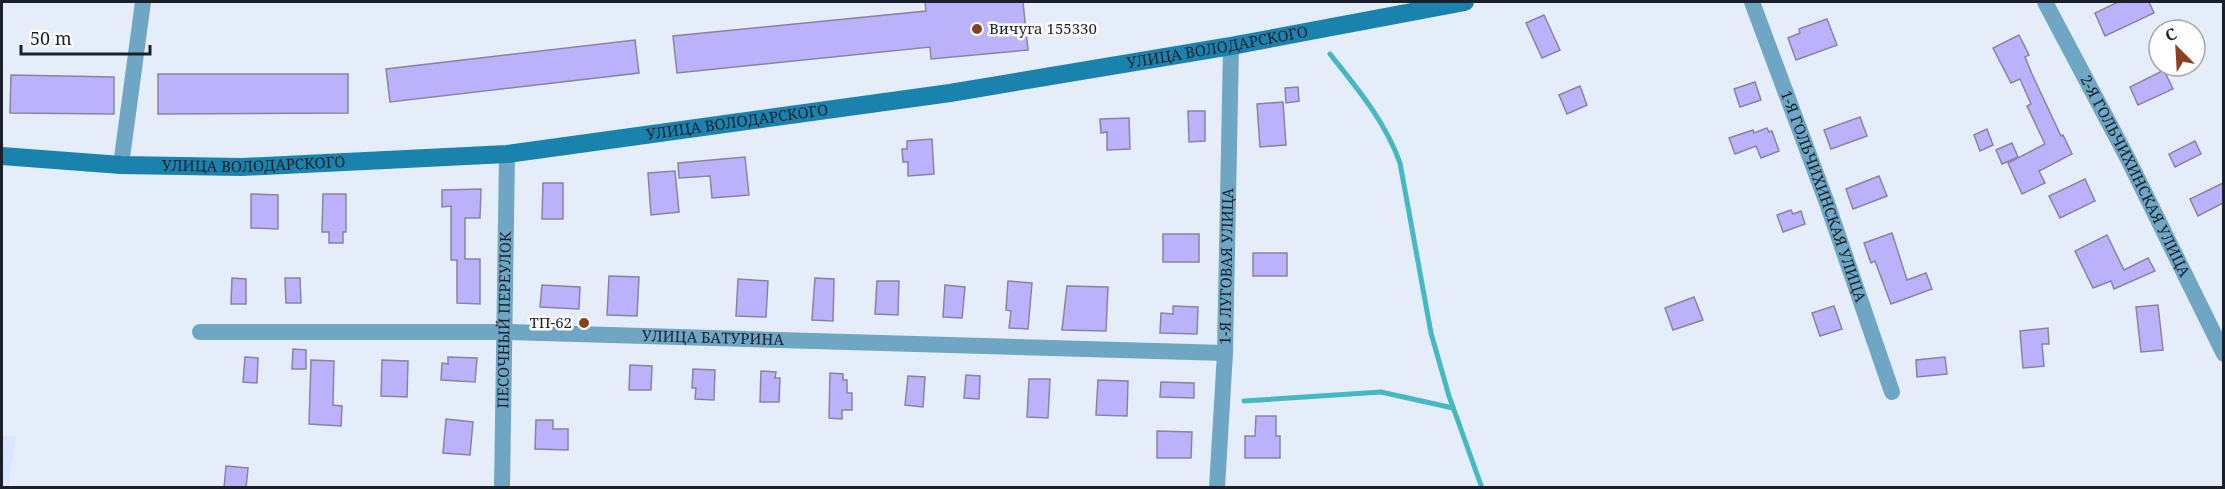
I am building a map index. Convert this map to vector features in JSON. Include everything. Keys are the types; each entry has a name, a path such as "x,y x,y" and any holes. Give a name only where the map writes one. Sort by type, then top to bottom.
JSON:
{"main road":[{"name":"УЛИЦА ВОЛОДАРСКОГО","path":"2,156 121,165 242,167 507,154 950,93 1231,46 1465,2"}],"street":[{"path":"121,165 143,2"},
{"name":"1-Я ГОЛЬЧИХИНСКАЯ УЛИЦА","path":"1752,2 1827,203 1892,392"},
{"name":"2-Я ГОЛЬЧИХИНСКАЯ УЛИЦА","path":"2045,2 2128,159 2223,354"},
{"name":"1-Я ЛУГОВАЯ УЛИЦА","path":"1217,488 1225,353 1231,46"},
{"name":"ПЕСОЧНЫЙ ПЕРЕУЛОК","path":"502,488 507,154"},
{"name":"УЛИЦА БАТУРИНА","path":"200,332 505,332 1225,353"}],"shaded area":[{"path":"2,435 16,437 8,487 2,487"}],"building":[{"path":"925,2 1023,2 1028,50 931,59 930,47 677,73 673,36 926,11"},
{"path":"2118,2 2149,2 2154,13 2105,36 2095,13"},
{"path":"1544,15 1560,50 1542,58 1526,23"},
{"path":"1827,19 1837,45 1796,60 1788,38 1800,33 1799,29"},
{"path":"2019,35 2029,55 2025,57 2032,74 2072,154 2039,171 2045,183 2022,194 2008,163 2045,144 2027,106 2031,104 2020,79 2011,83 1993,48"},
{"path":"635,40 639,73 390,102 386,69"},
{"path":"158,74 348,74 348,113 158,114"},
{"path":"11,75 114,77 114,114 10,113"},
{"path":"2148,78 2168,78 2173,89 2138,105 2130,87"},
{"path":"1755,82 1761,100 1740,107 1734,89"},
{"path":"1580,86 1587,105 1567,114 1559,95"},
{"path":"1298,87 1299,101 1286,103 1285,88"},
{"path":"1283,102 1286,145 1260,147 1257,104"},
{"path":"1188,111 1205,111 1205,141 1189,142"},
{"path":"1860,117 1867,136 1831,149 1824,130"},
{"path":"1129,118 1130,149 1107,150 1107,132 1101,133 1100,119"},
{"path":"1767,128 1769,132 1772,131 1779,151 1761,158 1756,146 1735,154 1729,138"},
{"path":"1987,129 1993,145 1980,151 1974,135"},
{"path":"932,139 934,174 908,176 908,162 903,162 902,149 907,149 907,141"},
{"path":"2195,141 2201,154 2175,167 2169,154"},
{"path":"2012,143 2018,157 2002,164 1996,150"},
{"path":"745,157 749,195 712,198 710,176 679,178 678,163"},
{"path":"675,171 679,212 651,215 648,173"},
{"path":"1879,176 1887,196 1853,209 1846,189"},
{"path":"2085,179 2095,201 2060,218 2049,196"},
{"path":"543,183 563,183 563,219 542,219"},
{"path":"2223,183 2223,203 2198,216 2190,199"},
{"path":"481,189 480,218 465,218 465,259 480,259 480,304 457,303 457,260 451,260 451,206 442,207 442,190"},
{"path":"251,194 278,195 278,229 251,228"},
{"path":"323,194 346,194 346,232 343,232 343,243 329,243 329,232 322,232"},
{"path":"1791,210 1793,214 1801,211 1805,224 1783,232 1777,215"},
{"path":"1892,233 1907,280 1926,273 1932,289 1891,304 1875,261 1871,263 1864,243"},
{"path":"1163,234 1199,234 1199,262 1163,262"},
{"path":"2107,235 2124,270 2148,258 2155,271 2114,289 2111,281 2093,288 2075,251"},
{"path":"1253,253 1287,253 1287,276 1253,276"},
{"path":"609,276 639,277 637,316 607,315"},
{"path":"232,278 246,279 246,304 231,304"},
{"path":"285,278 300,278 301,303 286,303"},
{"path":"815,278 834,279 833,321 812,320"},
{"path":"738,279 768,281 766,317 736,316"},
{"path":"877,281 899,281 898,315 875,314"},
{"path":"1008,281 1032,283 1028,329 1009,328 1011,311 1006,310"},
{"path":"542,285 580,287 579,309 540,307"},
{"path":"945,285 965,287 962,318 943,317"},
{"path":"1067,286 1108,287 1106,331 1062,330"},
{"path":"1694,297 1703,320 1673,330 1665,308"},
{"path":"2158,305 2163,350 2141,352 2136,307"},
{"path":"1173,306 1198,307 1197,334 1160,333 1161,313 1173,314"},
{"path":"1834,306 1842,329 1820,336 1812,313"},
{"path":"2048,328 2049,344 2042,344 2044,366 2023,368 2020,331"},
{"path":"293,349 306,350 306,369 292,369"},
{"path":"245,357 258,358 257,383 243,382"},
{"path":"448,357 477,358 475,382 441,380 442,363 448,364"},
{"path":"1945,357 1947,374 1917,377 1916,360"},
{"path":"311,360 334,361 333,405 342,406 341,426 309,424"},
{"path":"382,360 408,361 407,397 381,396"},
{"path":"630,365 652,366 651,390 629,390"},
{"path":"693,369 715,370 714,400 695,399 696,388 692,388"},
{"path":"761,371 776,372 775,378 780,378 779,402 760,402"},
{"path":"830,373 843,374 843,380 847,380 847,393 852,393 852,410 842,410 842,419 829,418"},
{"path":"966,375 980,376 979,399 964,398"},
{"path":"908,376 925,377 923,407 905,405"},
{"path":"1029,379 1050,379 1048,418 1027,417"},
{"path":"1098,380 1128,381 1127,416 1096,415"},
{"path":"1161,382 1194,383 1194,398 1160,397"},
{"path":"1256,416 1276,416 1276,436 1280,436 1280,458 1245,458 1245,436 1255,436"},
{"path":"446,419 473,422 470,455 443,453"},
{"path":"536,420 553,420 553,429 568,429 568,450 535,449"},
{"path":"1157,431 1192,432 1191,458 1157,458"},
{"path":"226,466 248,468 246,488 224,488"}],"waterway":[{"path":"1330,54 1360,92 1387,133 1400,163 1431,333 1449,396 1482,488"},
{"path":"1244,401 1381,392 1453,408"}],"place":[{"name":"Вичуга 155330","path":"977,29"},
{"name":"ТП-62","path":"584,323"}]}
